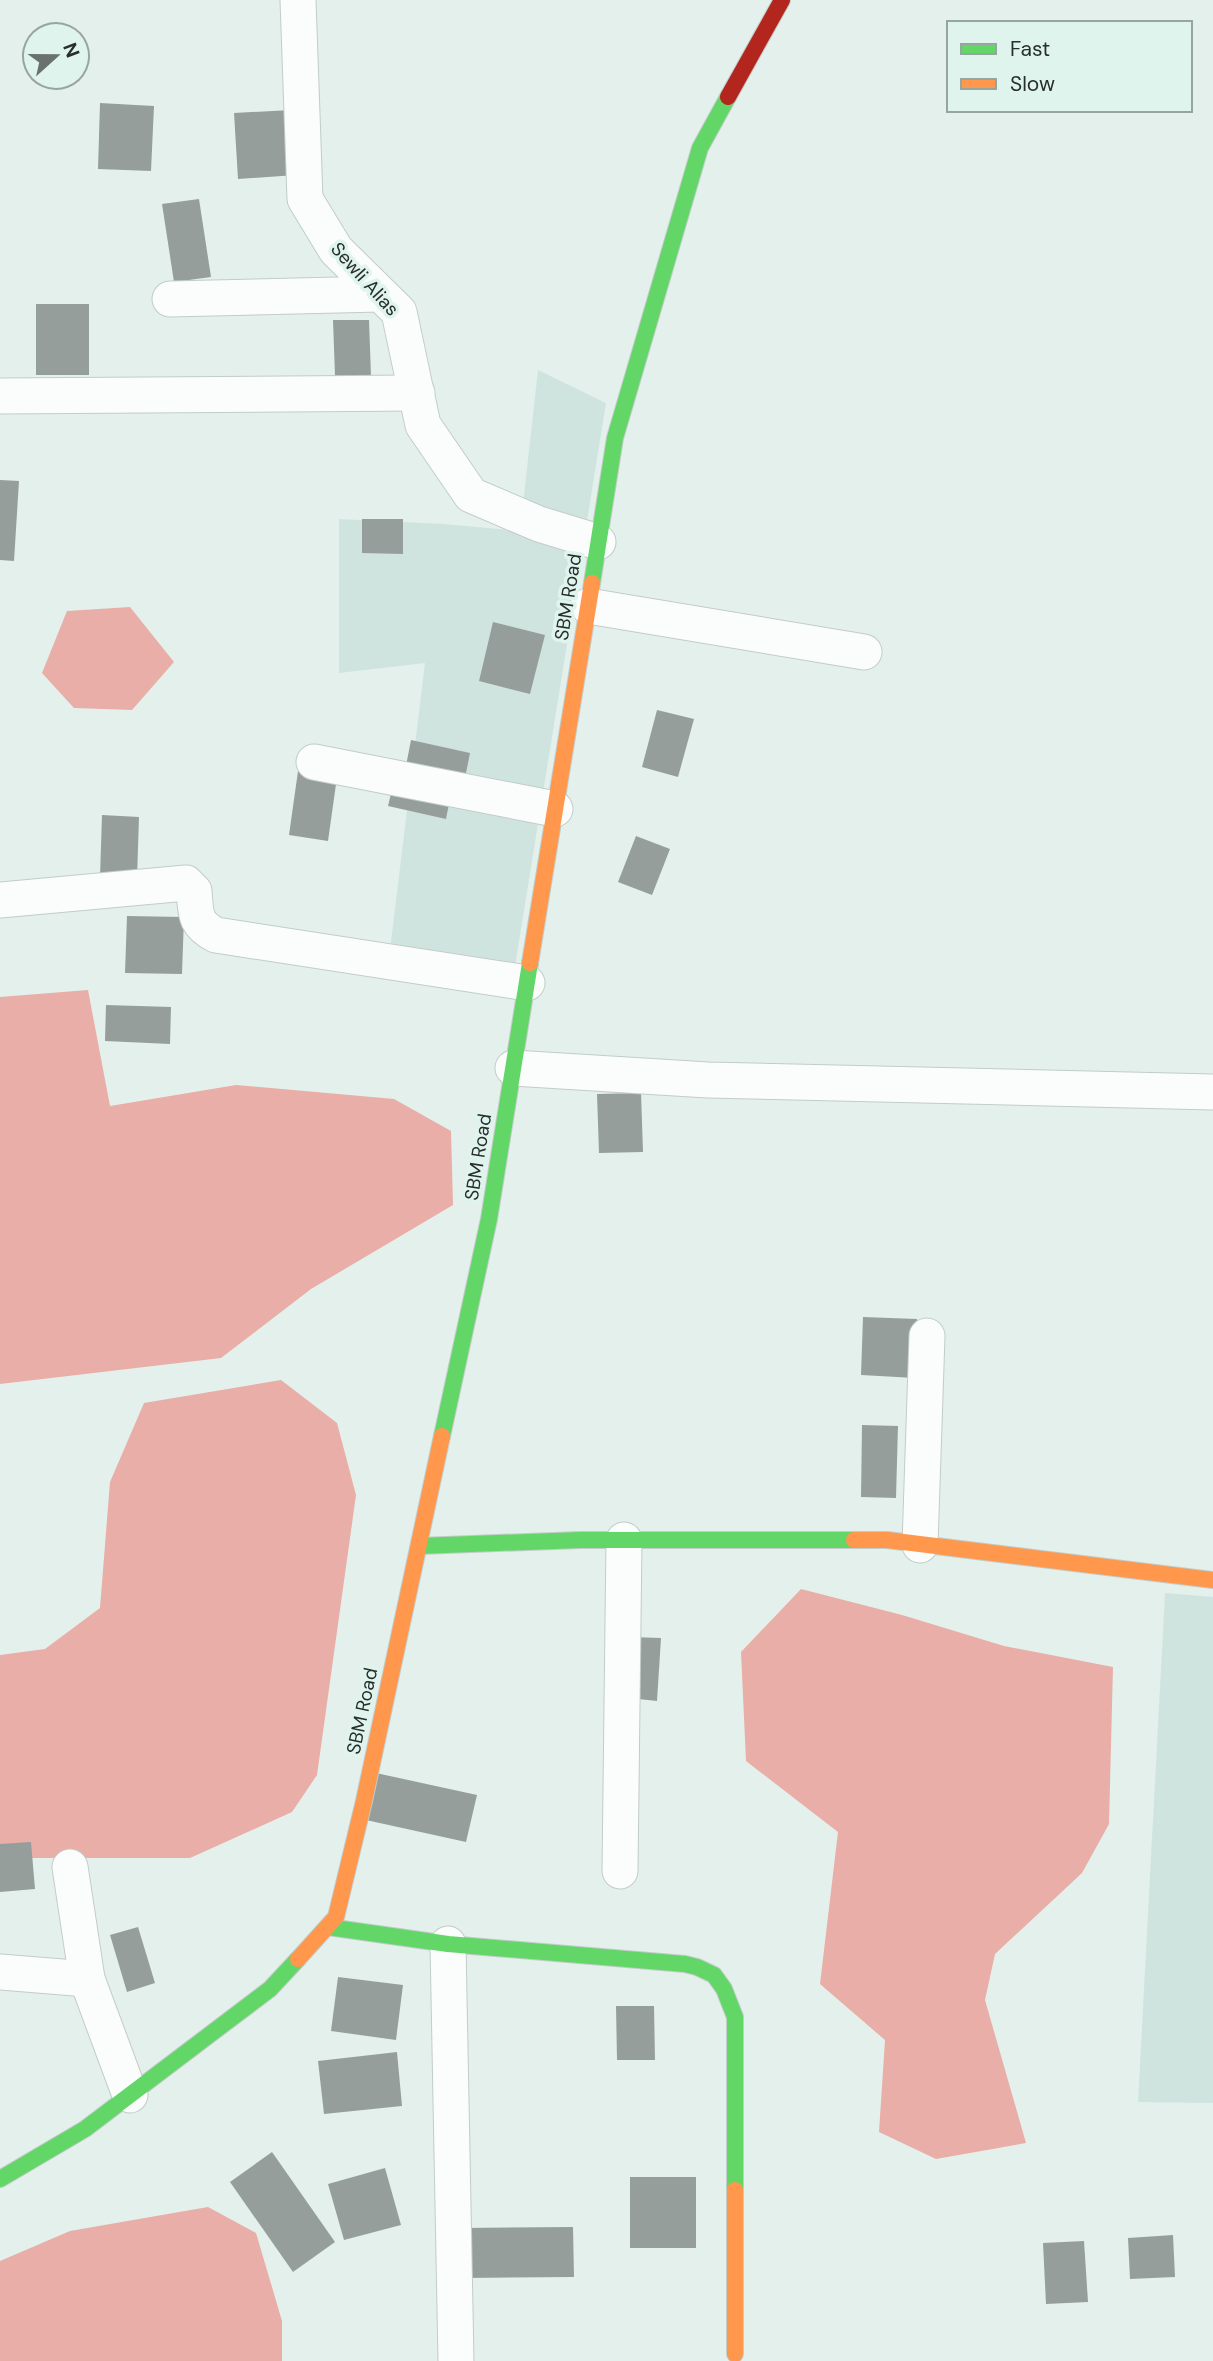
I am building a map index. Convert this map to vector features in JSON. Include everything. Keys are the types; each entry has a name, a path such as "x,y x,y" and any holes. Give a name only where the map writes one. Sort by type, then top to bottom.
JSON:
{"street":[{"name":"Sewli Alias","path":"299,0 305,199 336,250 399,312 424,425 471,495 539,524 598,542"},
{"name":"SBM Road","path":"0,2179 85,2129 270,1989 336,1917 365,1801 489,1219 615,438 700,148 782,0"},
{"path":"170,299 380,294"},
{"path":"0,396 417,393"},
{"path":"588,606 864,652"},
{"path":"314,762 555,809"},
{"path":"0,900 186,883 194,891 200,925 216,935 527,983"},
{"path":"513,1068 708,1080 1213,1092"},
{"path":"920,1545 928,1336"},
{"path":"620,1871 624,1540"},
{"path":"419,1545 624,1540 887,1540 1213,1580"},
{"path":"70,1867 87,1979 130,2095"},
{"path":"328,1927 448,1944 685,1964 703,1967 722,1983 735,2017 736,2354"},
{"path":"448,1944 456,2361"},
{"path":"0,1972 87,1979"}],"shaded area":[{"path":"538,370 606,403 511,991 388,966 425,663 339,673 339,519 520,531"},
{"path":"130,607 174,662 132,710 74,708 42,673 67,611"},
{"path":"88,990 110,1106 236,1085 394,1099 451,1131 453,1205 311,1289 221,1358 0,1384 0,997"},
{"path":"281,1380 337,1423 356,1495 317,1775 292,1812 190,1858 0,1858 0,1655 45,1649 100,1608 110,1482 144,1403"},
{"path":"801,1589 902,1615 1004,1646 1113,1667 1109,1824 1082,1873 995,1954 985,2000 1026,2143 936,2159 879,2132 885,2040 820,1984 838,1832 746,1761 741,1652"},
{"path":"1165,1593 1213,1597 1213,2103 1138,2102"},
{"path":"208,2207 256,2233 282,2321 282,2361 0,2361 0,2261 70,2231"}],"building":[{"path":"100,103 154,106 151,171 98,169"},
{"path":"292,110 296,175 238,179 234,113"},
{"path":"199,199 211,277 174,282 162,204"},
{"path":"36,304 89,304 89,375 36,375"},
{"path":"333,320 369,320 371,376 335,376"},
{"path":"0,480 19,481 14,561 0,560"},
{"path":"362,519 403,519 403,554 362,553"},
{"path":"493,622 545,635 530,694 479,681"},
{"path":"657,710 694,719 678,777 642,767"},
{"path":"411,740 470,753 464,783 405,771"},
{"path":"299,764 338,770 328,841 289,835"},
{"path":"394,781 451,793 446,819 388,806"},
{"path":"102,815 139,817 137,879 100,877"},
{"path":"636,836 670,849 652,895 618,882"},
{"path":"127,916 184,917 182,974 125,973"},
{"path":"106,1005 171,1007 170,1044 105,1041"},
{"path":"641,1093 643,1152 599,1153 597,1094"},
{"path":"863,1317 917,1319 915,1378 861,1375"},
{"path":"862,1425 898,1426 896,1498 861,1497"},
{"path":"632,1637 661,1638 657,1701 629,1698"},
{"path":"376,1773 477,1795 466,1842 366,1820"},
{"path":"31,1842 35,1889 0,1892 0,1844"},
{"path":"138,1927 155,1983 127,1992 110,1935"},
{"path":"338,1977 403,1985 396,2040 331,2031"},
{"path":"616,2006 654,2006 655,2060 617,2060"},
{"path":"397,2052 402,2106 324,2114 318,2061"},
{"path":"272,2152 335,2242 293,2272 230,2182"},
{"path":"385,2168 401,2225 344,2240 328,2184"},
{"path":"630,2177 696,2177 696,2248 630,2248"},
{"path":"573,2227 574,2277 465,2278 465,2228"},
{"path":"1173,2235 1175,2277 1130,2279 1128,2238"},
{"path":"1084,2241 1088,2302 1046,2304 1043,2243"}],"traffic: fast":[{"path":"592,583 615,438 700,148 728,97"},
{"path":"442,1436 489,1219 530,963"},
{"path":"419,1546 580,1540 854,1540"},
{"path":"328,1927 448,1944 685,1964 714,1975 724,1989 735,2017 735,2190"},
{"path":"0,2179 85,2129 270,1989 298,1959"}],"traffic: slow":[{"path":"530,963 592,583"},
{"path":"298,1959 336,1917 364,1801 442,1436"},
{"path":"854,1540 887,1540 1213,1580"},
{"path":"735,2190 735,2354"}],"traffic: jam":[{"path":"728,97 782,0"}]}
